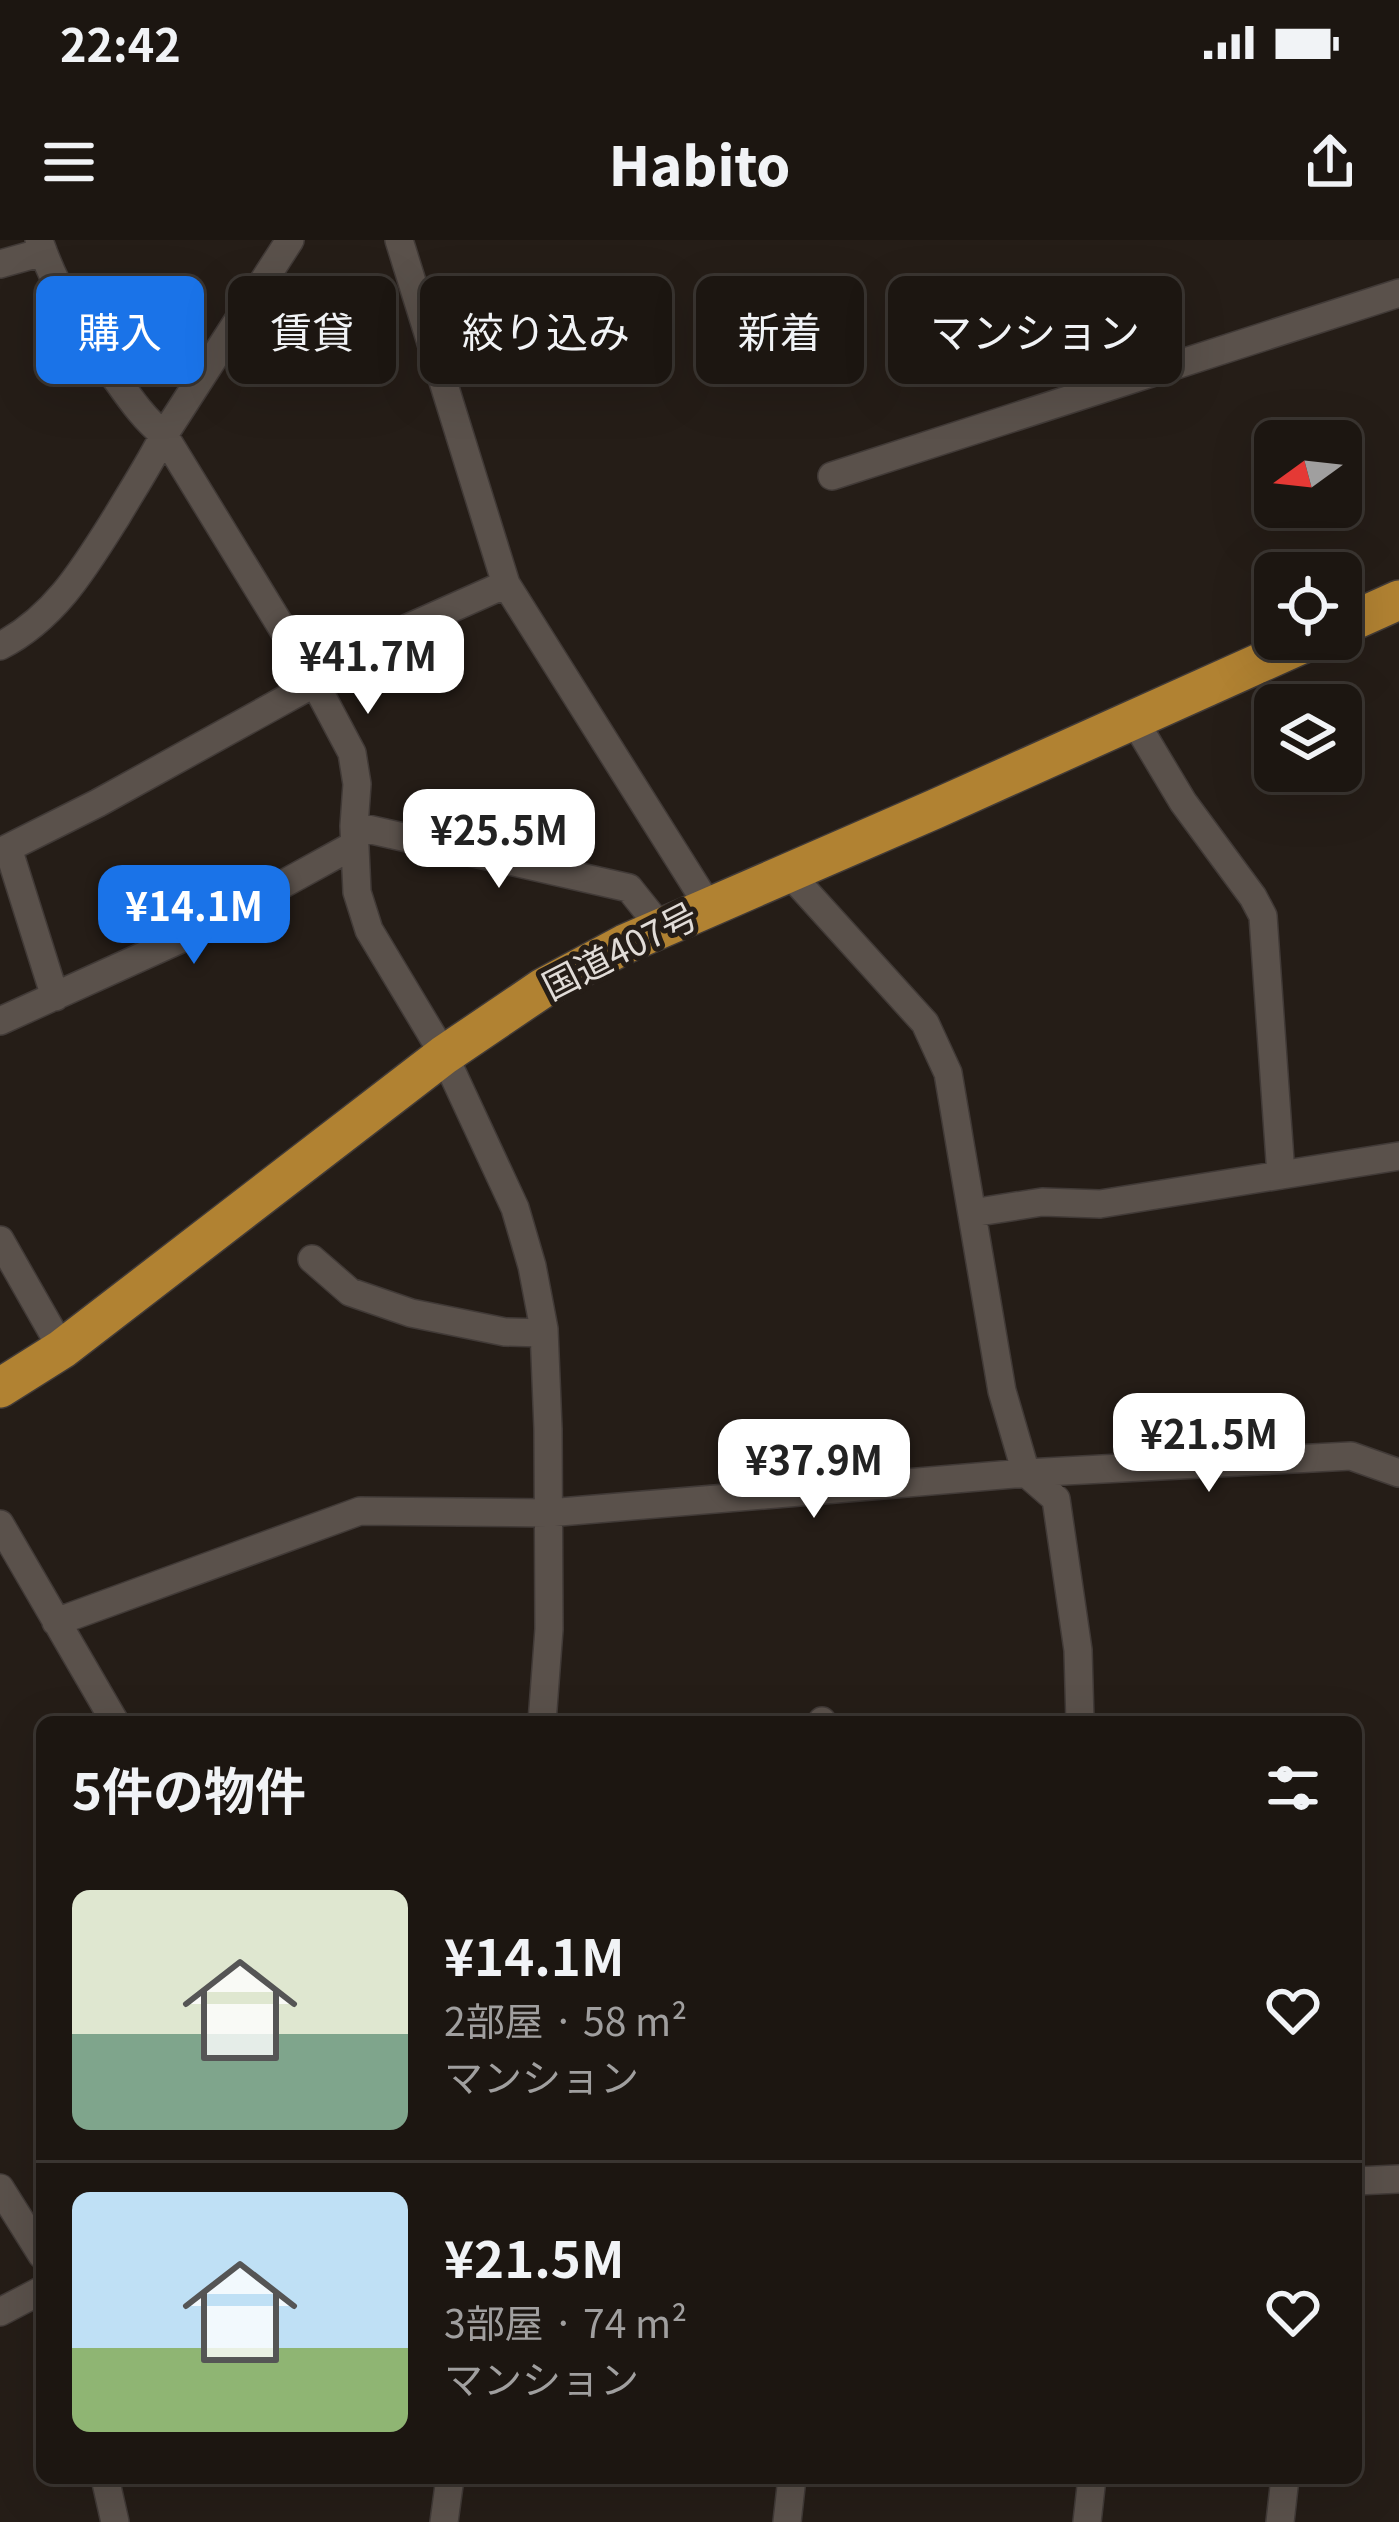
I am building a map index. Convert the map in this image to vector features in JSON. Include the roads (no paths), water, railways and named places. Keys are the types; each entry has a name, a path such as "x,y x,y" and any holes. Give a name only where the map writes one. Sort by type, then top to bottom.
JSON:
{"highway":[{"path":"1362,617 1399,600"},
{"name":"国道407号","path":"0,1388 62,1348 444,1054 543,988 626,944 1267,660"}],"street":[{"path":"0,646 46,614 81,573 290,240"},
{"path":"398,240 506,584 709,907"},
{"path":"0,264 41,246 79,327 146,420 164,435 312,678 352,753 357,784 358,892 369,930 444,1054 515,1208 532,1266 544,1334 549,1629 542,1716"},
{"path":"832,476 1399,292"},
{"path":"55,997 4,850 98,803 312,678 506,584"},
{"path":"1134,720 1183,802 1263,916 1281,1175"},
{"path":"0,1021 194,933 354,836 629,888 662,928"},
{"path":"788,872 925,1023 948,1073 1002,1391 1026,1473 1056,1499 1078,1650 1080,1716"},
{"path":"972,1214 1042,1202 1100,1204 1399,1156"},
{"path":"0,1240 62,1348"},
{"path":"313,1259 350,1292 411,1313 544,1334"},
{"path":"56,1622 360,1511 548,1514 1026,1473 1351,1456 1399,1473"},
{"path":"0,1524 111,1716"},
{"path":"1362,2181 1399,2179"},
{"path":"0,2188 36,2245"},
{"path":"0,2312 36,2293"},
{"path":"106,2484 115,2522"},
{"path":"444,2522 448,2484"},
{"path":"787,2522 791,2484"},
{"path":"1088,2522 1091,2484"},
{"path":"1280,2522 1284,2484"}]}
